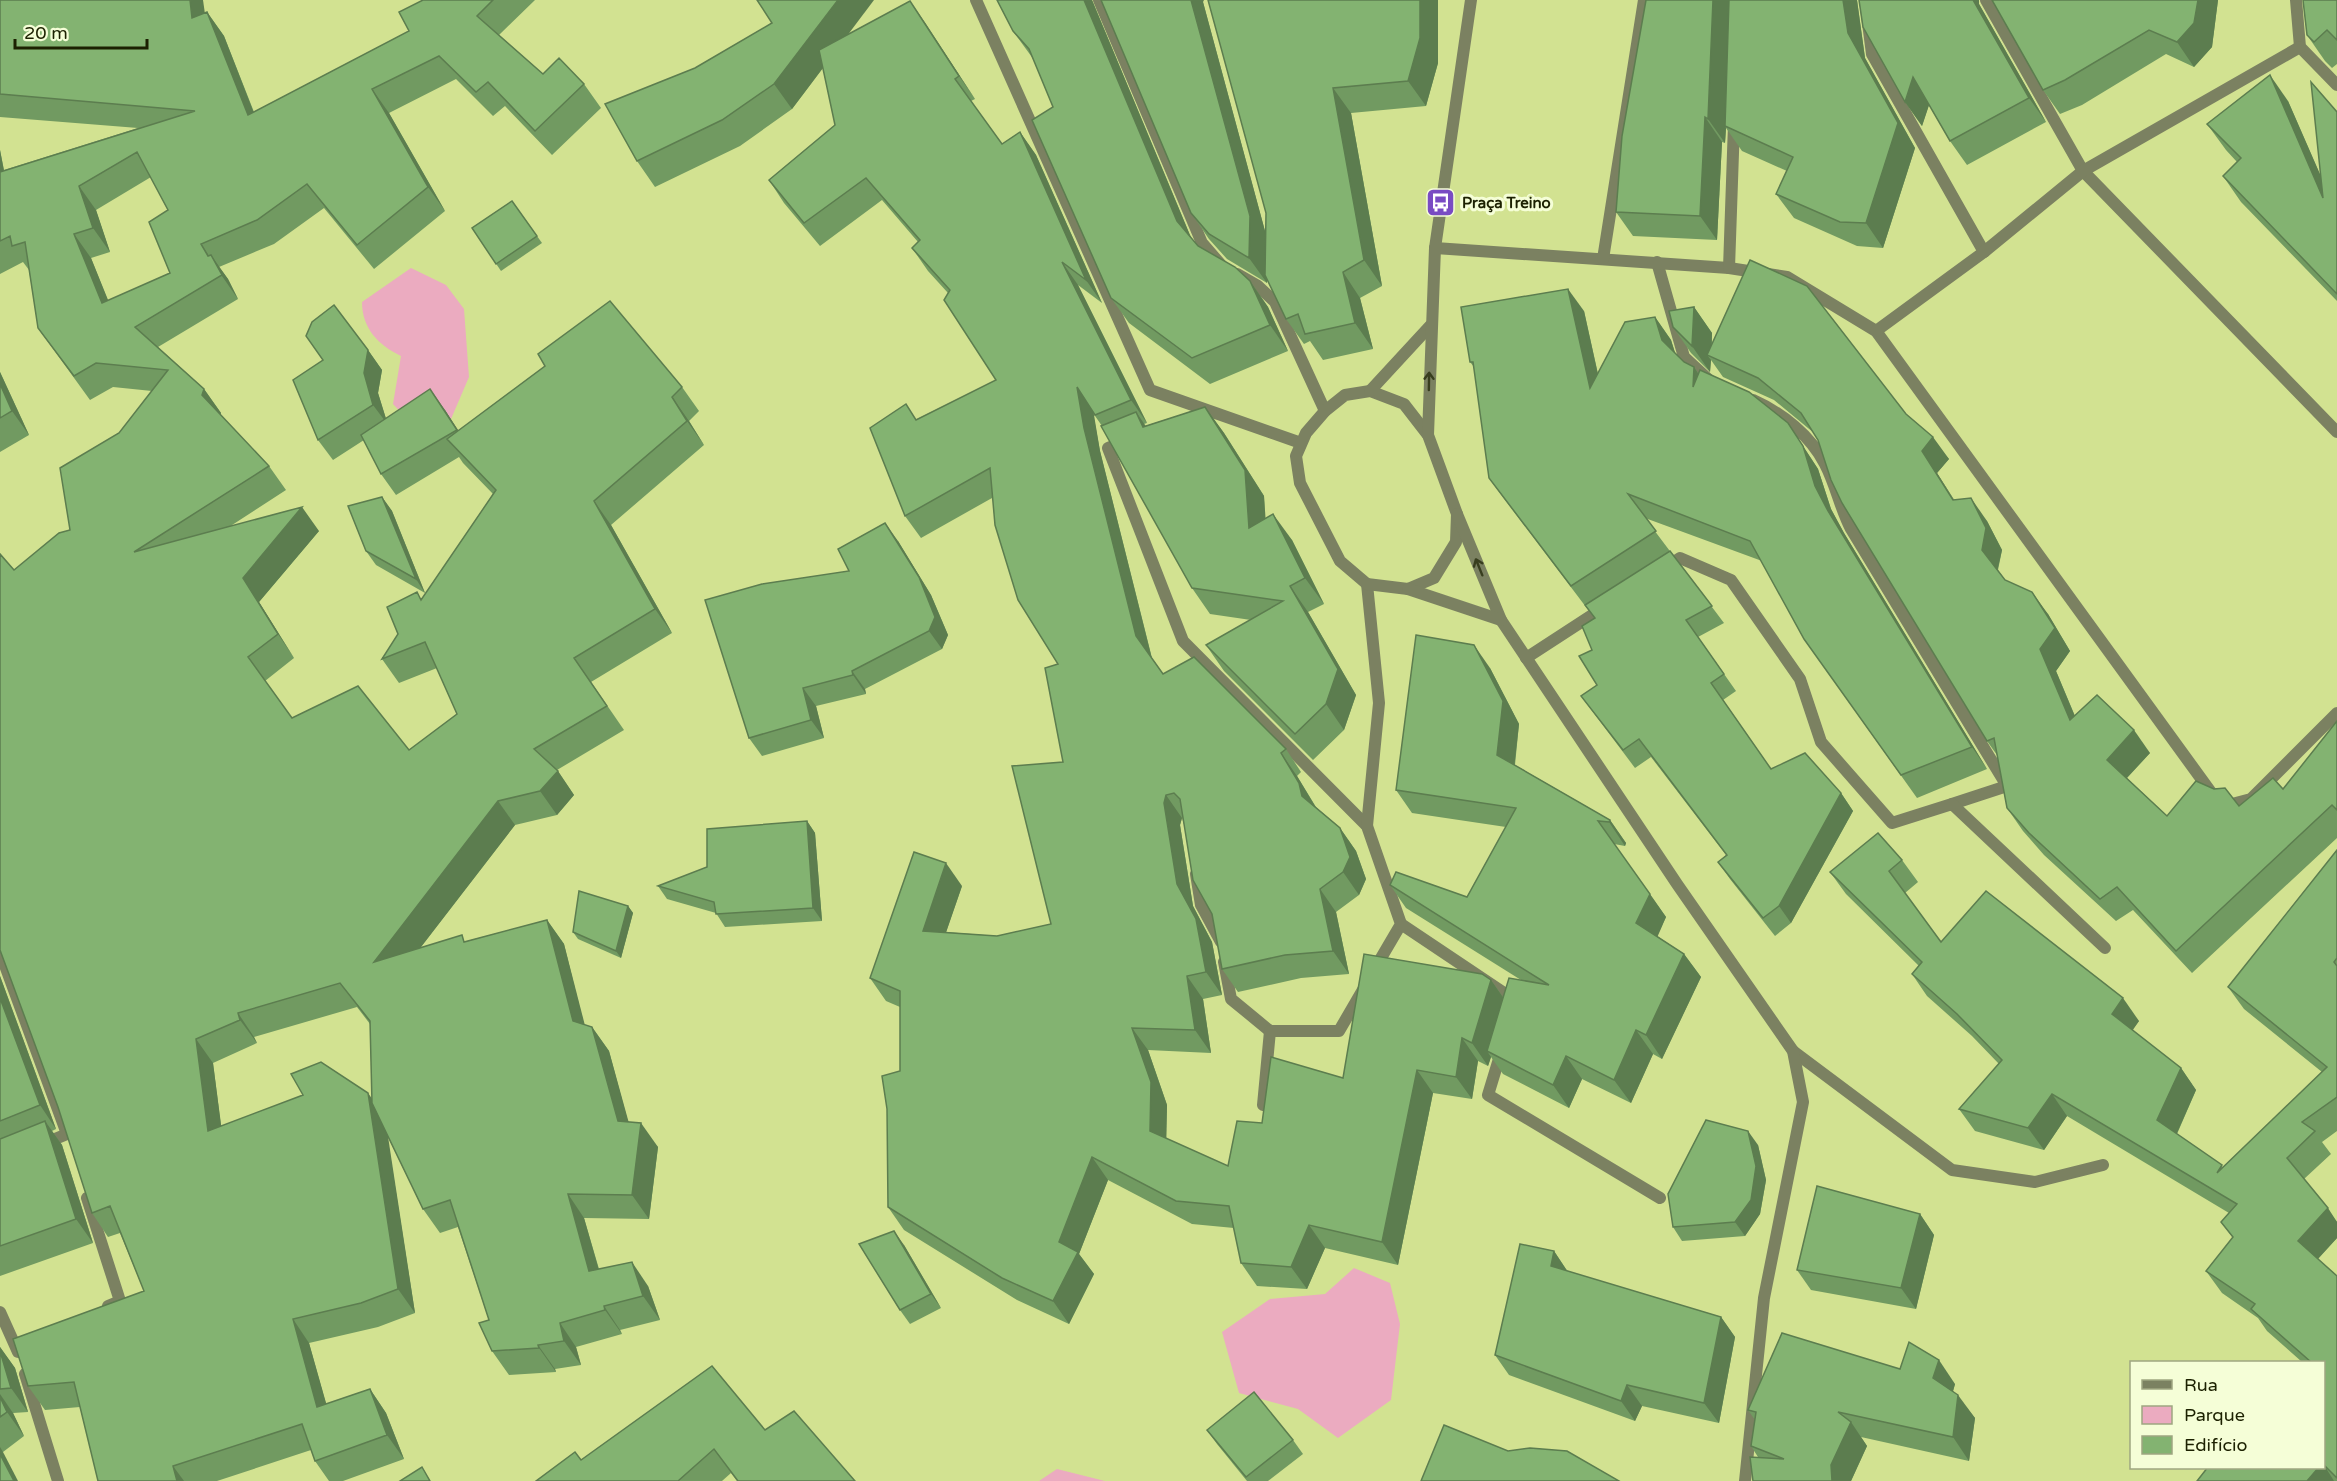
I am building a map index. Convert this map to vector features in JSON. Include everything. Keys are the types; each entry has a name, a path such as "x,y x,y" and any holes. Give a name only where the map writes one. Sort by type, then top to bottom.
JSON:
{"street":[{"path":"975,0 1150,390 1301,443"},
{"path":"1099,0 1202,243 1222,266 1258,286 1275,302 1325,411"},
{"path":"1428,435 1430,326 1435,248 1471,0"},
{"path":"1603,259 1644,0"},
{"path":"1865,0 1872,54 1984,252"},
{"path":"1986,0 2083,171 2337,432"},
{"path":"2296,0 2300,47 2337,85"},
{"path":"1876,331 1984,252 2083,171 2300,47"},
{"path":"1729,268 1734,116"},
{"path":"1435,248 1658,262 1729,268 1787,277 1876,331 2213,795 2232,804 2251,799 2337,713"},
{"path":"1651,576 1680,558 1731,580 1800,679 1821,742 1892,823 2007,786 1851,529 1839,506 1826,465 1810,440 1769,407 1706,379 1684,357 1658,262"},
{"path":"1275,282 1275,302"},
{"path":"1370,391 1430,326"},
{"path":"1501,620 1408,589 1367,584 1340,561 1300,483 1296,456 1306,433 1325,411 1345,395 1370,391 1404,404 1428,435 1457,514 1501,620 1677,884 1793,1051 1952,1170 2035,1182 2103,1165"},
{"path":"1182,418 1203,409"},
{"path":"1140,435 1108,448 1183,641 1367,826"},
{"path":"1408,589 1434,578 1455,542 1457,514"},
{"path":"1367,584 1379,703 1367,826 1401,924 1516,999 1513,1010"},
{"path":"1526,658 1613,602"},
{"path":"1952,804 2105,948"},
{"path":"1194,859 1202,905 1220,939 1231,999 1270,1031 1340,1031 1401,924"},
{"path":"0,952 69,1140 29,1150"},
{"path":"1263,1105 1270,1031"},
{"path":"1507,1031 1488,1095 1660,1198"},
{"path":"1745,1481 1764,1298 1803,1102 1793,1051"},
{"path":"84,1190 120,1301 99,1309"},
{"path":"0,1312 20,1339 58,1481"}],"green space":[{"path":"411,268 446,285 464,309 469,377 451,419 408,420 393,404 401,356 385,347 373,335 365,320 362,302"},
{"path":"1354,1268 1390,1283 1400,1324 1391,1400 1338,1438 1298,1409 1239,1393 1222,1332 1270,1299 1325,1294"},
{"path":"1057,1469 1105,1481 1039,1481"}],"building":[{"path":"0,0 190,0 192,18 207,12 248,115 409,31 399,12 423,0 493,0 477,16 543,74 559,58 584,84 535,131 488,82 476,92 439,56 372,89 428,187 357,245 307,184 257,220 201,244 208,256 211,255 222,275 135,327 204,389 202,395 269,466 134,552 302,507 243,578 278,634 248,657 292,718 358,686 409,750 457,714 425,642 382,659 398,634 387,607 417,592 421,600 496,490 447,439 545,366 538,354 610,301 682,387 672,397 687,421 594,501 655,609 574,658 607,706 534,749 558,771 540,791 498,801 374,962 462,935 464,942 547,920 573,1021 592,1027 618,1121 641,1123 632,1195 568,1194 589,1271 632,1262 643,1296 604,1306 605,1310 560,1323 564,1341 538,1345 539,1348 492,1351 479,1323 489,1320 450,1200 423,1209 372,1103 370,1021 340,983 238,1013 240,1020 196,1039 208,1131 303,1095 291,1074 321,1062 368,1093 398,1289 361,1303 293,1319 317,1407 370,1389 387,1435 315,1461 302,1424 173,1466 177,1481 98,1481 74,1382 28,1386 13,1339 144,1291 110,1206 92,1213 58,1107 0,950 0,554 14,570 59,533 70,530 60,468 119,433 168,370 96,363 74,376 38,328 25,242 12,246 10,236 0,241 0,172 195,111 0,94","holes":["137,152 168,210 149,222 170,273 102,303 74,234 93,228 79,186"]},
{"path":"757,0 838,0 774,84 722,120 637,161 605,104 695,68 772,23"},
{"path":"997,0 1084,0 1177,221 1198,246 1235,267 1250,281 1270,325 1192,358 1111,298 1032,120 1053,107 1029,49 1013,31"},
{"path":"1101,0 1191,0 1250,216 1249,258 1209,234 1191,213"},
{"path":"1208,0 1420,0 1420,38 1408,81 1333,88 1364,260 1343,272 1355,323 1305,334 1298,314 1286,319 1265,275 1266,213"},
{"path":"1646,0 1713,0 1708,119 1705,117 1700,216 1616,212 1622,136"},
{"path":"1729,0 1843,0 1848,33 1898,123 1866,223 1840,222 1776,194 1793,157 1725,126"},
{"path":"1859,0 1973,0 2029,98 1950,141 1913,77 1905,102 1863,27"},
{"path":"1992,0 2198,0 2194,23 2177,42 2149,30 2065,80 2043,90"},
{"path":"2303,0 2337,0 2337,40 2327,30 2314,42 2307,35"},
{"path":"910,1 959,76 955,79 1002,144 1020,132 1086,280 1062,262 1131,400 1095,415 1077,387 1084,428 1136,636 1163,674 1194,657 1286,749 1281,753 1299,783 1302,796 1340,828 1350,857 1343,872 1320,889 1333,951 1285,955 1222,969 1212,914 1193,880 1180,799 1174,793 1166,795 1164,803 1177,884 1196,919 1206,972 1187,976 1195,1030 1132,1028 1151,1082 1150,1131 1228,1166 1237,1121 1262,1123 1271,1057 1343,1078 1364,954 1482,974 1491,980 1472,1043 1462,1038 1456,1077 1417,1070 1382,1242 1309,1225 1291,1267 1241,1263 1229,1206 1176,1201 1092,1157 1059,1242 1078,1252 1053,1301 1002,1278 888,1207 887,1109 882,1076 900,1071 900,991 870,978 914,852 946,863 923,931 997,936 1051,924 1012,766 1063,762 1045,668 1058,664 1018,600 995,525 990,468 905,516 870,428 906,404 916,420 996,380 944,300 950,290 912,248 920,240 866,178 804,223 769,180 835,125 819,50"},
{"path":"2270,75 2323,198 2311,82 2337,112 2337,294 2223,176 2241,158 2207,124"},
{"path":"512,201 537,236 496,264 472,228"},
{"path":"1750,260 1807,286 1906,414 1933,437 1922,451 1953,500 1971,498 1986,528 1982,550 2005,580 2032,592 2055,628 2040,649 2070,720 2097,695 2134,730 2107,760 2167,816 2196,781 2214,789 2225,788 2239,806 2273,778 2283,789 2337,721 2337,810 2332,805 2176,951 2117,887 2100,899 2029,833 2007,808 1994,738 1987,741 1842,503 1831,480 1818,440 1801,413 1758,378 1707,355"},
{"path":"1568,289 1590,388 1625,322 1655,317 1662,340 1684,362 1694,367 1693,387 1700,370 1749,392 1788,423 1803,446 1815,486 1828,511 1972,747 1901,775 1804,639 1750,541 1628,494 1656,531 1571,586 1489,478 1473,362 1470,362 1461,307"},
{"path":"334,305 368,350 364,373 373,405 318,440 293,380 323,360 306,336 312,322"},
{"path":"1694,307 1692,346 1673,327 1669,311"},
{"path":"0,384 12,411 0,418"},
{"path":"430,389 457,430 381,474 361,435"},
{"path":"1205,407 1245,470 1249,528 1273,514 1305,578 1290,586 1338,669 1326,704 1295,734 1206,645 1283,601 1192,588 1101,426 1136,412 1143,427"},
{"path":"382,497 416,579 366,551 348,506"},
{"path":"885,523 919,577 935,617 929,631 852,671 853,675 803,688 811,720 749,738 705,600 762,584 849,571 838,549"},
{"path":"1670,551 1712,606 1686,620 1724,674 1711,683 1771,769 1805,753 1841,793 1779,906 1763,918 1718,862 1727,855 1639,739 1623,750 1581,696 1597,685 1579,656 1592,650 1582,626 1595,618 1585,605"},
{"path":"1416,635 1474,645 1503,701 1497,755 1610,820 1609,822 1598,821 1650,894 1636,923 1684,954 1646,1035 1636,1030 1614,1080 1566,1056 1553,1085 1487,1051 1509,978 1549,985 1390,885 1396,872 1467,897 1516,808 1396,790"},
{"path":"807,821 813,908 716,914 714,902 658,886 707,867 707,829"},
{"path":"1878,833 1902,860 1889,871 1941,942 1986,891 2123,998 2112,1014 2181,1068 2157,1120 2222,1165 2217,1173 2327,1067 2228,987 2337,850 2337,958 2334,962 2337,966 2337,1097 2302,1122 2315,1131 2287,1158 2328,1208 2298,1241 2337,1276 2337,1478 2325,1466 2325,1361 2310,1361 2251,1309 2255,1304 2206,1271 2233,1237 2221,1222 2237,1204 2052,1094 2028,1128 1959,1109 2002,1060 1957,1014 1912,974 1922,962 1830,872"},
{"path":"579,891 628,906 616,951 573,932"},
{"path":"0,998 40,1105 0,1121"},
{"path":"1706,1120 1748,1131 1756,1166 1751,1200 1735,1222 1673,1227 1668,1194"},
{"path":"45,1121 76,1219 0,1246 0,1139"},
{"path":"1817,1186 1920,1214 1901,1288 1797,1270"},
{"path":"894,1231 931,1294 900,1310 859,1244"},
{"path":"1520,1244 1554,1251 1551,1266 1721,1317 1704,1403 1627,1385 1621,1401 1495,1355"},
{"path":"1782,1333 1900,1369 1909,1342 1939,1360 1933,1378 1958,1395 1953,1437 1838,1412 1851,1422 1831,1465 1832,1481 1753,1481 1750,1457 1784,1459 1751,1446 1756,1412 1748,1410"},
{"path":"0,1351 11,1388 0,1389"},
{"path":"712,1366 765,1430 794,1411 855,1481 738,1481 714,1449 678,1481 536,1481 575,1452 581,1460"},
{"path":"1254,1392 1293,1440 1246,1477 1207,1430"},
{"path":"0,1397 7,1412 0,1417"},
{"path":"1444,1425 1508,1451 1530,1448 1567,1451 1619,1481 1421,1481"},
{"path":"0,1454 14,1481 0,1481"},
{"path":"422,1467 430,1481 400,1481"},
{"path":"2206,1469 2317,1469 2307,1481 2197,1481"}],"place":[{"name":"Praça Treino","path":"1441,203"}]}
